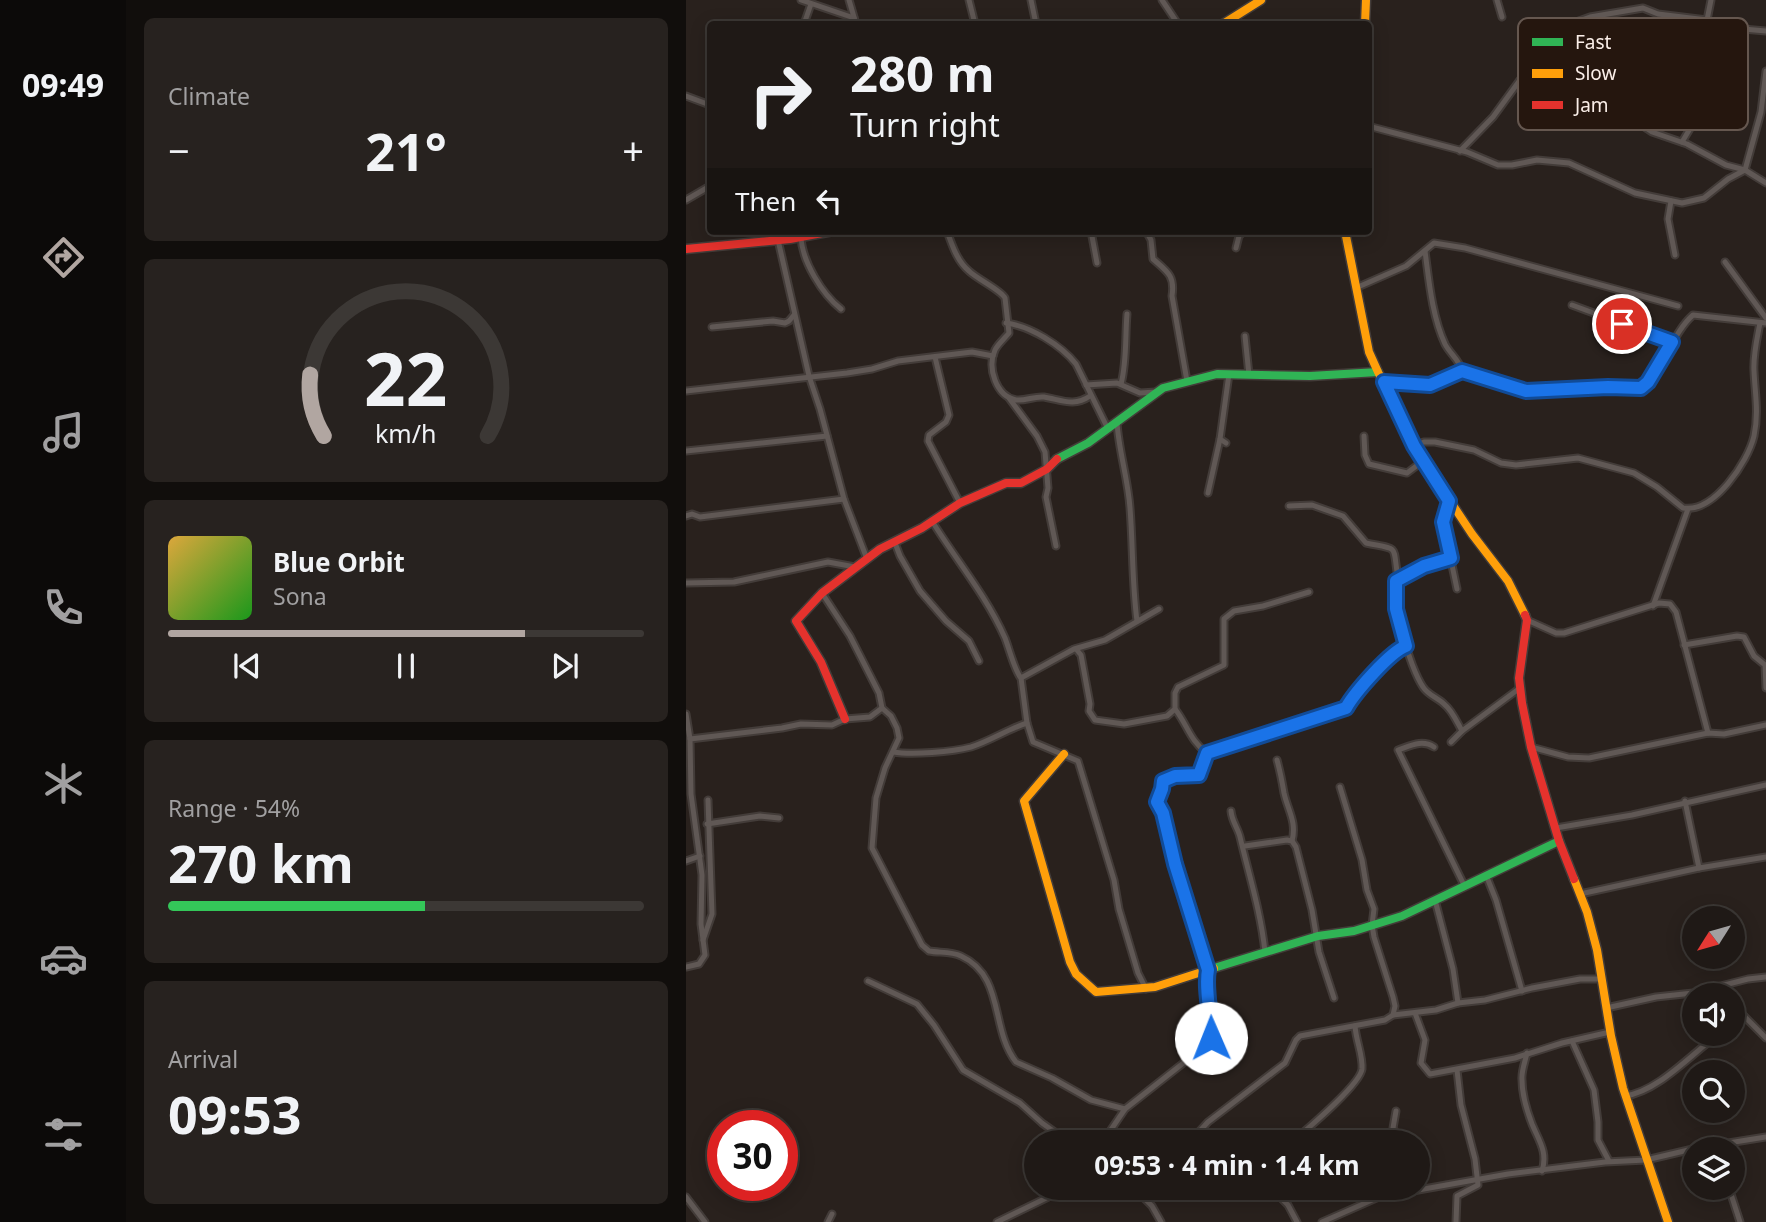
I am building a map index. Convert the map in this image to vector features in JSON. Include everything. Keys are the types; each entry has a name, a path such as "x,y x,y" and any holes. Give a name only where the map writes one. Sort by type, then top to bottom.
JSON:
{"street":[{"path":"800,0 855,21"},
{"path":"849,0 855,21"},
{"path":"969,0 974,21"},
{"path":"1031,0 1035,21"},
{"path":"1162,0 1176,21"},
{"path":"1228,21 1261,0"},
{"path":"1364,21 1366,0"},
{"path":"1497,0 1502,17"},
{"path":"1707,18 1711,0"},
{"path":"805,21 811,4"},
{"path":"1588,18 1643,8 1658,14 1691,18"},
{"path":"1748,30 1766,32"},
{"path":"1372,127 1505,166 1537,160 1560,161 1578,166 1634,193 1682,202 1704,198 1728,179 1745,170 1761,112 1766,71"},
{"path":"1460,151 1481,131 1518,83"},
{"path":"686,96 707,104"},
{"path":"1651,130 1682,142 1726,165 1745,170 1766,183"},
{"path":"1682,142 1691,130"},
{"path":"686,200 707,188"},
{"path":"1671,201 1668,219 1675,255"},
{"path":"686,249 812,235"},
{"path":"950,235 966,269 1003,293 1009,333 993,356 992,370 997,384 1037,436 1045,452 1046,497 1056,547"},
{"path":"1092,235 1097,263"},
{"path":"1148,235 1153,259 1169,273 1174,284 1172,296 1187,381"},
{"path":"1236,248 1240,235"},
{"path":"1346,235 1369,352 1378,372 1423,461 1508,581 1527,620 1519,670 1531,747 1559,841 1580,894 1597,950 1610,1032 1625,1096 1668,1222"},
{"path":"801,237 806,261 823,290 841,309"},
{"path":"778,240 808,376 844,499 867,559"},
{"path":"1358,287 1406,266 1434,243 1465,248 1678,306"},
{"path":"1425,251 1439,327 1446,346 1457,359 1462,371"},
{"path":"1414,446 1435,442 1474,450 1501,463 1516,465 1578,458 1634,473 1657,487 1678,505 1688,509 1707,503 1725,487 1750,447 1758,403 1754,370 1764,321 1725,262"},
{"path":"1572,305 1672,342"},
{"path":"1121,384 1126,352 1127,314"},
{"path":"712,327 761,322 785,323 794,315"},
{"path":"1384,382 1430,385 1462,371 1526,391 1641,388 1648,382 1672,342 1693,315 1764,321"},
{"path":"1006,323 1022,325 1060,347 1076,364 1108,429"},
{"path":"1245,336 1249,375"},
{"path":"686,391 847,373 872,369 898,360 972,352 993,356"},
{"path":"935,357 949,415 946,422 929,435 928,441 960,503"},
{"path":"1086,385 1121,384 1140,393 1228,374 1310,376 1378,372"},
{"path":"1208,493 1223,441 1228,374"},
{"path":"845,719 821,662 796,621 822,593 880,549 895,543 960,503 1006,483 1021,483 1047,469 1058,459 1108,429 1156,391"},
{"path":"1009,398 1019,400 1040,397 1058,399 1069,404 1090,396"},
{"path":"1757,413 1766,413"},
{"path":"1116,423 1130,504 1137,621"},
{"path":"686,451 827,436"},
{"path":"1364,436 1365,455 1369,464 1407,473 1423,461"},
{"path":"686,516 692,514 700,517 844,499"},
{"path":"1449,501 1443,522 1457,589"},
{"path":"1289,506 1311,505 1343,516 1366,542 1387,545 1394,549 1398,578 1396,609 1406,646 1423,688 1447,706 1462,731"},
{"path":"1653,606 1688,509"},
{"path":"932,521 992,609 1012,654 1017,674 1021,678 1029,734 1035,744 1074,758 1080,765 1114,880 1119,909 1146,989"},
{"path":"895,543 904,565 920,591 947,621 961,632 979,661"},
{"path":"1398,578 1451,558"},
{"path":"686,583 734,582 828,562 858,568"},
{"path":"1207,753 1193,741 1175,709 1175,693 1178,687 1224,665 1224,619 1234,611 1263,606 1309,592"},
{"path":"822,593 850,636 879,693 882,708 891,716 897,728 899,738 885,768 876,798 872,848 922,944 929,951 959,955 981,969 992,987 1000,1024 1016,1062 1052,1078 1090,1100 1125,1109"},
{"path":"1527,620 1564,634 1667,603 1672,607 1709,733"},
{"path":"1021,678 1076,649 1105,640 1158,609"},
{"path":"1684,645 1742,636 1747,639 1754,656 1765,661 1766,688"},
{"path":"1207,753 1346,708 1359,687 1397,650 1406,646"},
{"path":"1076,649 1081,655 1089,711 1095,720 1124,724 1167,716 1175,709"},
{"path":"1451,742 1520,688"},
{"path":"690,739 812,722 832,725 845,719 870,717 882,708"},
{"path":"686,714 690,739 688,769 700,856 704,959 699,964 686,967"},
{"path":"893,752 904,754 973,746 1027,723"},
{"path":"1531,747 1568,757 1589,758 1766,724"},
{"path":"1434,747 1417,744 1398,750 1464,885"},
{"path":"1111,1130 1125,1109 1211,1038 1210,1002 1206,981 1208,970 1175,864 1163,813 1157,802 1163,781 1175,776 1199,775 1207,753"},
{"path":"1064,754 1024,802 1070,962 1076,974 1096,992 1146,989 1318,936 1346,933 1402,916 1559,841"},
{"path":"1277,760 1295,830 1292,841 1302,869 1318,936 1319,952 1334,998"},
{"path":"1556,828 1766,785"},
{"path":"1340,787 1374,909 1372,925 1395,1006 1393,1015"},
{"path":"703,940 712,914 708,800"},
{"path":"1685,802 1699,868"},
{"path":"1231,811 1254,890 1263,928 1265,952"},
{"path":"707,824 760,816 779,818"},
{"path":"1245,846 1292,841"},
{"path":"686,861 700,856"},
{"path":"1580,894 1699,868 1766,857"},
{"path":"1486,874 1499,909 1522,991"},
{"path":"1435,900 1453,969 1458,1003"},
{"path":"1732,983 1766,977"},
{"path":"1201,1130 1285,1063 1300,1036 1580,979 1602,979"},
{"path":"868,981 917,1004 963,1070 1020,1103 1052,1130"},
{"path":"1606,1008 1682,993"},
{"path":"1415,1013 1425,1040 1421,1063 1430,1074 1528,1054 1610,1032"},
{"path":"1745,1017 1766,1038"},
{"path":"1306,1130 1345,1095 1362,1073 1362,1058 1356,1042 1355,1026"},
{"path":"1572,1041 1594,1090 1598,1140 1609,1161"},
{"path":"1625,1096 1640,1093 1659,1081 1704,1046"},
{"path":"1528,1054 1521,1077 1522,1088 1546,1159 1542,1171"},
{"path":"1456,1222 1457,1196 1478,1185 1475,1159 1461,1105 1457,1070"},
{"path":"1394,1130 1396,1111"},
{"path":"1745,1142 1766,1137"},
{"path":"1430,1187 1682,1153"},
{"path":"686,1197 705,1222"},
{"path":"997,1222 1042,1200"},
{"path":"1146,1200 1161,1222"},
{"path":"1283,1200 1297,1222"},
{"path":"1322,1222 1372,1200"},
{"path":"1733,1200 1740,1222"},
{"path":"828,1222 832,1214"}],"traffic: fast":[{"path":"1057,459 1088,443 1163,388 1217,374 1310,376 1378,372"},
{"path":"1214,968 1318,936 1354,931 1402,916 1559,841"}],"traffic: slow":[{"path":"1228,21 1261,0"},
{"path":"1365,21 1366,0"},
{"path":"1346,235 1369,352 1378,372 1419,454 1472,534 1508,581 1525,615"},
{"path":"1064,754 1024,801 1070,962 1076,974 1096,992 1155,987 1214,968"},
{"path":"1574,879 1587,912 1597,950 1611,1036 1623,1088 1668,1222"}],"traffic: jam":[{"path":"686,249 812,235"},
{"path":"845,719 821,662 796,621 822,593 880,549 922,528 960,503 1006,483 1021,483 1047,469 1057,459"},
{"path":"1525,615 1527,620 1519,678 1522,703 1531,747 1559,841 1574,879"}],"route":[{"path":"1211,1038 1210,1002 1206,981 1208,970 1181,886 1163,813 1157,802 1163,781 1175,776 1199,775 1207,753 1346,708 1359,687 1397,650 1406,646 1396,609 1396,581 1424,566 1451,558 1443,522 1449,501 1414,446 1384,382 1430,385 1462,371 1526,391 1641,388 1648,382 1672,342 1622,324"}]}
